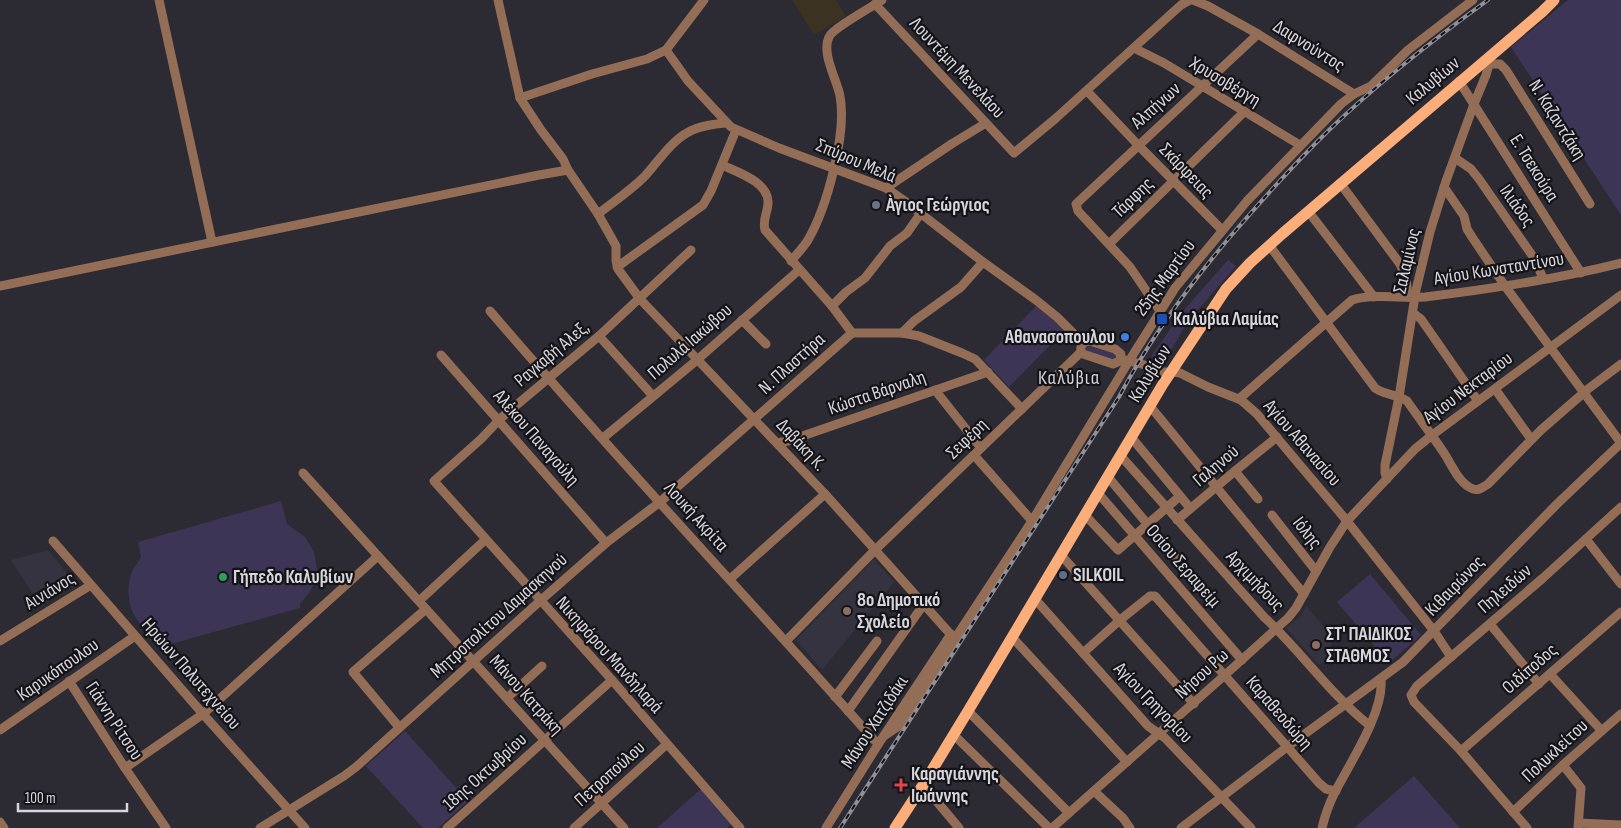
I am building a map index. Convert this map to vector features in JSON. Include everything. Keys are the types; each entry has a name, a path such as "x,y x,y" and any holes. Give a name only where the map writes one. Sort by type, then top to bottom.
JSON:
{"main road":[{"name":"Καλυβίων","path":"895,828 954,735 1150,406 1226,289 1269,246 1308,211 1460,81 1487,62 1554,0"}],"street":[{"path":"159,0 212,242"},
{"path":"498,0 520,98 647,59 666,50 704,0"},
{"path":"1086,91 1190,0"},
{"name":"Δαφνούντος","path":"1190,0 1208,6 1258,34 1354,94"},
{"name":"25ης Μαρτίου","path":"953,636 1032,521 1125,360 1185,274 1267,179 1341,104 1354,94 1371,86 1408,50 1473,0"},
{"path":"791,261 808,241 815,225 834,168 840,139 840,97 829,59 828,38 835,30 879,2"},
{"name":"Λουντέμη Μενελάου","path":"879,2 1014,153 1086,91"},
{"name":"Αλπήνων","path":"1109,244 1078,211 1077,202 1258,34"},
{"name":"Χρυσοβέργη","path":"1134,48 1164,63 1300,145"},
{"name":"Σπύρου Μελά","path":"666,50 688,81 725,123 736,130 886,188 1057,317 1082,348"},
{"name":"Σαλαμίνος","path":"1387,479 1385,465 1400,397 1413,313 1411,297 1444,187 1486,75 1487,62"},
{"name":"Ν. Καζαντζάκη","path":"1487,62 1500,64 1506,70 1590,204"},
{"name":"Ε. Τσεκούρα","path":"1460,81 1581,273"},
{"name":"Σκάρφειας","path":"1086,91 1222,230"},
{"name":"Δαβάκη Κ.","path":"520,98 563,159 568,170 598,214 616,246 617,267 640,299 825,494 953,636"},
{"name":"Τάρφης","path":"1109,244 1244,112"},
{"path":"598,214 644,177 666,151 681,137 693,129 725,123"},
{"path":"886,188 986,123"},
{"path":"617,267 703,205 736,130"},
{"name":"Ιλιάδος","path":"1455,158 1471,170 1479,179 1536,261 1543,279"},
{"path":"722,164 763,187 768,198 764,220 765,230 798,270 832,306 852,333 902,333 919,336 969,356 975,359 1022,409"},
{"path":"0,286 520,178 568,170"},
{"path":"1340,183 1400,264 1411,297"},
{"path":"1444,187 1464,216 1467,230 1505,286 1621,443"},
{"path":"1308,211 1374,297"},
{"path":"832,306 846,292 865,278 890,246 908,233 921,214"},
{"path":"1109,244 1130,267 1160,311"},
{"path":"1269,246 1376,389 1406,401 1458,475 1468,486 1476,490 1488,484 1531,439 1584,392 1621,364"},
{"name":"Ραγκαβή Αλεξ,","path":"434,481 498,421 640,299 691,250"},
{"path":"902,333 914,321 961,288 983,262"},
{"name":"Αγίου Κωνσταντίνου","path":"1239,399 1352,300 1374,297 1411,297 1505,286 1581,273 1621,263"},
{"name":"Πολυλά Ιακώβου","path":"603,438 697,360 798,270"},
{"name":"Αγίου Νεκταρίου","path":"1347,521 1415,449 1621,294"},
{"name":"Λουκή Ακρίτα","path":"490,311 548,379 874,740 882,740"},
{"path":"1413,313 1421,320 1478,401"},
{"path":"742,320 766,344"},
{"name":"Ν. Πλαστήρα","path":"754,420 852,333"},
{"path":"598,336 653,396"},
{"path":"1090,342 1118,350 1125,360 1113,364 1085,356 1082,348 1090,342"},
{"name":"Σεφέρη","path":"786,641 875,550 1022,409 1082,348"},
{"name":"Αλέκου Παναγούλη","path":"442,355 606,543"},
{"name":"Αγίου Αθανασίου","path":"1125,360 1145,365 1159,372 1180,373 1246,403 1347,521 1434,631 1451,657"},
{"name":"Κώστα Βάρναλη","path":"777,443 788,441 988,372"},
{"path":"1495,389 1531,439"},
{"path":"936,390 981,448"},
{"path":"1150,406 1304,594"},
{"name":"Μητροπολίτου Δαμασκηνού","path":"260,828 350,772 606,543 660,502 754,420"},
{"path":"1131,437 1190,508"},
{"name":"Γαληνού","path":"1177,520 1277,437"},
{"name":"Κιθαιρώνος","path":"1181,828 1407,659 1556,505 1621,443"},
{"path":"974,455 1032,521"},
{"name":"Αρχιμήδους","path":"1120,455 1260,613 1276,628 1345,705 1369,726"},
{"path":"1234,471 1258,499"},
{"name":"Μάνου Κατράκη","path":"303,473 624,828"},
{"path":"1108,477 1191,576"},
{"name":"Νικηφόρου Μανδηλαρά","path":"434,481 612,680 737,827"},
{"name":"Οσίου Σεραφείμ","path":"1098,493 1242,660"},
{"path":"730,579 825,494"},
{"name":"Γαληνού","path":"1085,515 1116,550 1119,550 1180,496"},
{"name":"Πηλειδών","path":"1461,751 1414,702 1411,695 1412,691 1621,507"},
{"name":"Ιόλης","path":"1272,515 1316,570"},
{"name":"Νήσου Ρω","path":"1051,828 1194,704 1293,613 1316,570 1347,521"},
{"path":"1586,539 1621,584"},
{"path":"419,601 485,540"},
{"name":"Ηρώων Πολυτεχνείου","path":"53,541 202,714 305,828"},
{"path":"1062,555 1194,704"},
{"path":"125,768 202,714 378,556"},
{"name":"Αινιάνος","path":"0,641 91,585"},
{"name":"Καραθεοδώρη","path":"1120,620 1150,596 1155,596 1322,786 1336,791"},
{"name":"Αγίου Γρηγορίου","path":"1035,599 1148,726 1165,738 1251,828"},
{"path":"848,711 924,604"},
{"path":"399,727 353,672 426,609"},
{"name":"Οιδίποδος","path":"1461,751 1621,612"},
{"path":"1083,653 1120,620"},
{"path":"1490,624 1539,684"},
{"name":"Καρυκόπουλου","path":"0,730 135,636"},
{"name":"Μάνου Χατζιδάκι","path":"826,828 882,740 953,636"},
{"path":"1012,638 1127,762"},
{"path":"835,697 877,641"},
{"path":"507,698 542,666"},
{"path":"1550,674 1601,730"},
{"name":"18ης Οκτωβρίου","path":"452,826 612,680"},
{"path":"1322,828 1327,809 1380,700 1381,680"},
{"name":"Γιάννη Ρίτσου","path":"69,681 166,828"},
{"path":"968,711 1069,813"},
{"name":"Πολυκλείτου","path":"1513,812 1601,730 1621,714"},
{"path":"954,735 1051,828"},
{"name":"Πετροπούλου","path":"574,828 667,744"},
{"path":"1461,751 1527,828"},
{"path":"1563,765 1581,788 1578,826 1621,825"},
{"path":"923,785 959,828"},
{"path":"1094,791 1123,818 1130,828"},
{"path":"0,822 4,828"}],"shaded area":[{"path":"792,0 836,0 846,16 814,35"},
{"path":"1568,0 1621,0 1621,215 1511,47"},
{"path":"1228,260 1236,266 1184,328 1164,362 1151,356 1184,310"},
{"path":"1038,304 1065,330 1009,387 984,360"},
{"path":"1086,343 1116,351 1118,361 1087,355 1084,345"},
{"name":"Γήπεδο Καλυβίων","path":"281,501 287,524 305,537 314,552 317,569 315,582 300,604 300,608 160,647 158,637 148,631 135,617 130,603 129,581 141,557 138,542"},
{"path":"48,550 75,583 41,606 11,560"},
{"name":"8ο Δημοτικό Σχολείο","path":"874,559 894,582 822,670 796,640"},
{"path":"1370,574 1421,635 1389,663 1337,602"},
{"name":"ΣΤ' ΠΑΙΔΙΚΟΣ ΣΤΑΘΜΟΣ","path":"1306,606 1331,635 1332,654 1319,665 1286,628 1302,615"},
{"path":"405,731 468,801 438,828 423,828 366,766"},
{"path":"1414,776 1460,828 1354,828"},
{"path":"701,789 732,823 727,828 657,828"}],"railway":[{"path":"840,828 1119,397 1143,355 1198,276 1265,197 1329,130 1407,62 1488,0"}],"place":[{"name":"Ὰγιος Γεώργιος","path":"876,205"},
{"name":"Καλύβια Λαμίας","path":"1162,319"},
{"name":"Αθανασοπουλου","path":"1125,337"},
{"name":"SILKOIL","path":"1063,575"},
{"name":"Γήπεδο Καλυβίων","path":"223,577"},
{"name":"8ο Δημοτικό Σχολείο","path":"847,611"},
{"name":"ΣΤ' ΠΑΙΔΙΚΟΣ ΣΤΑΘΜΟΣ","path":"1316,645"},
{"name":"Καραγιάννης Ιωάννης","path":"901,785"}],"district":[{"name":"Καλύβια","path":"1069,378"}]}
